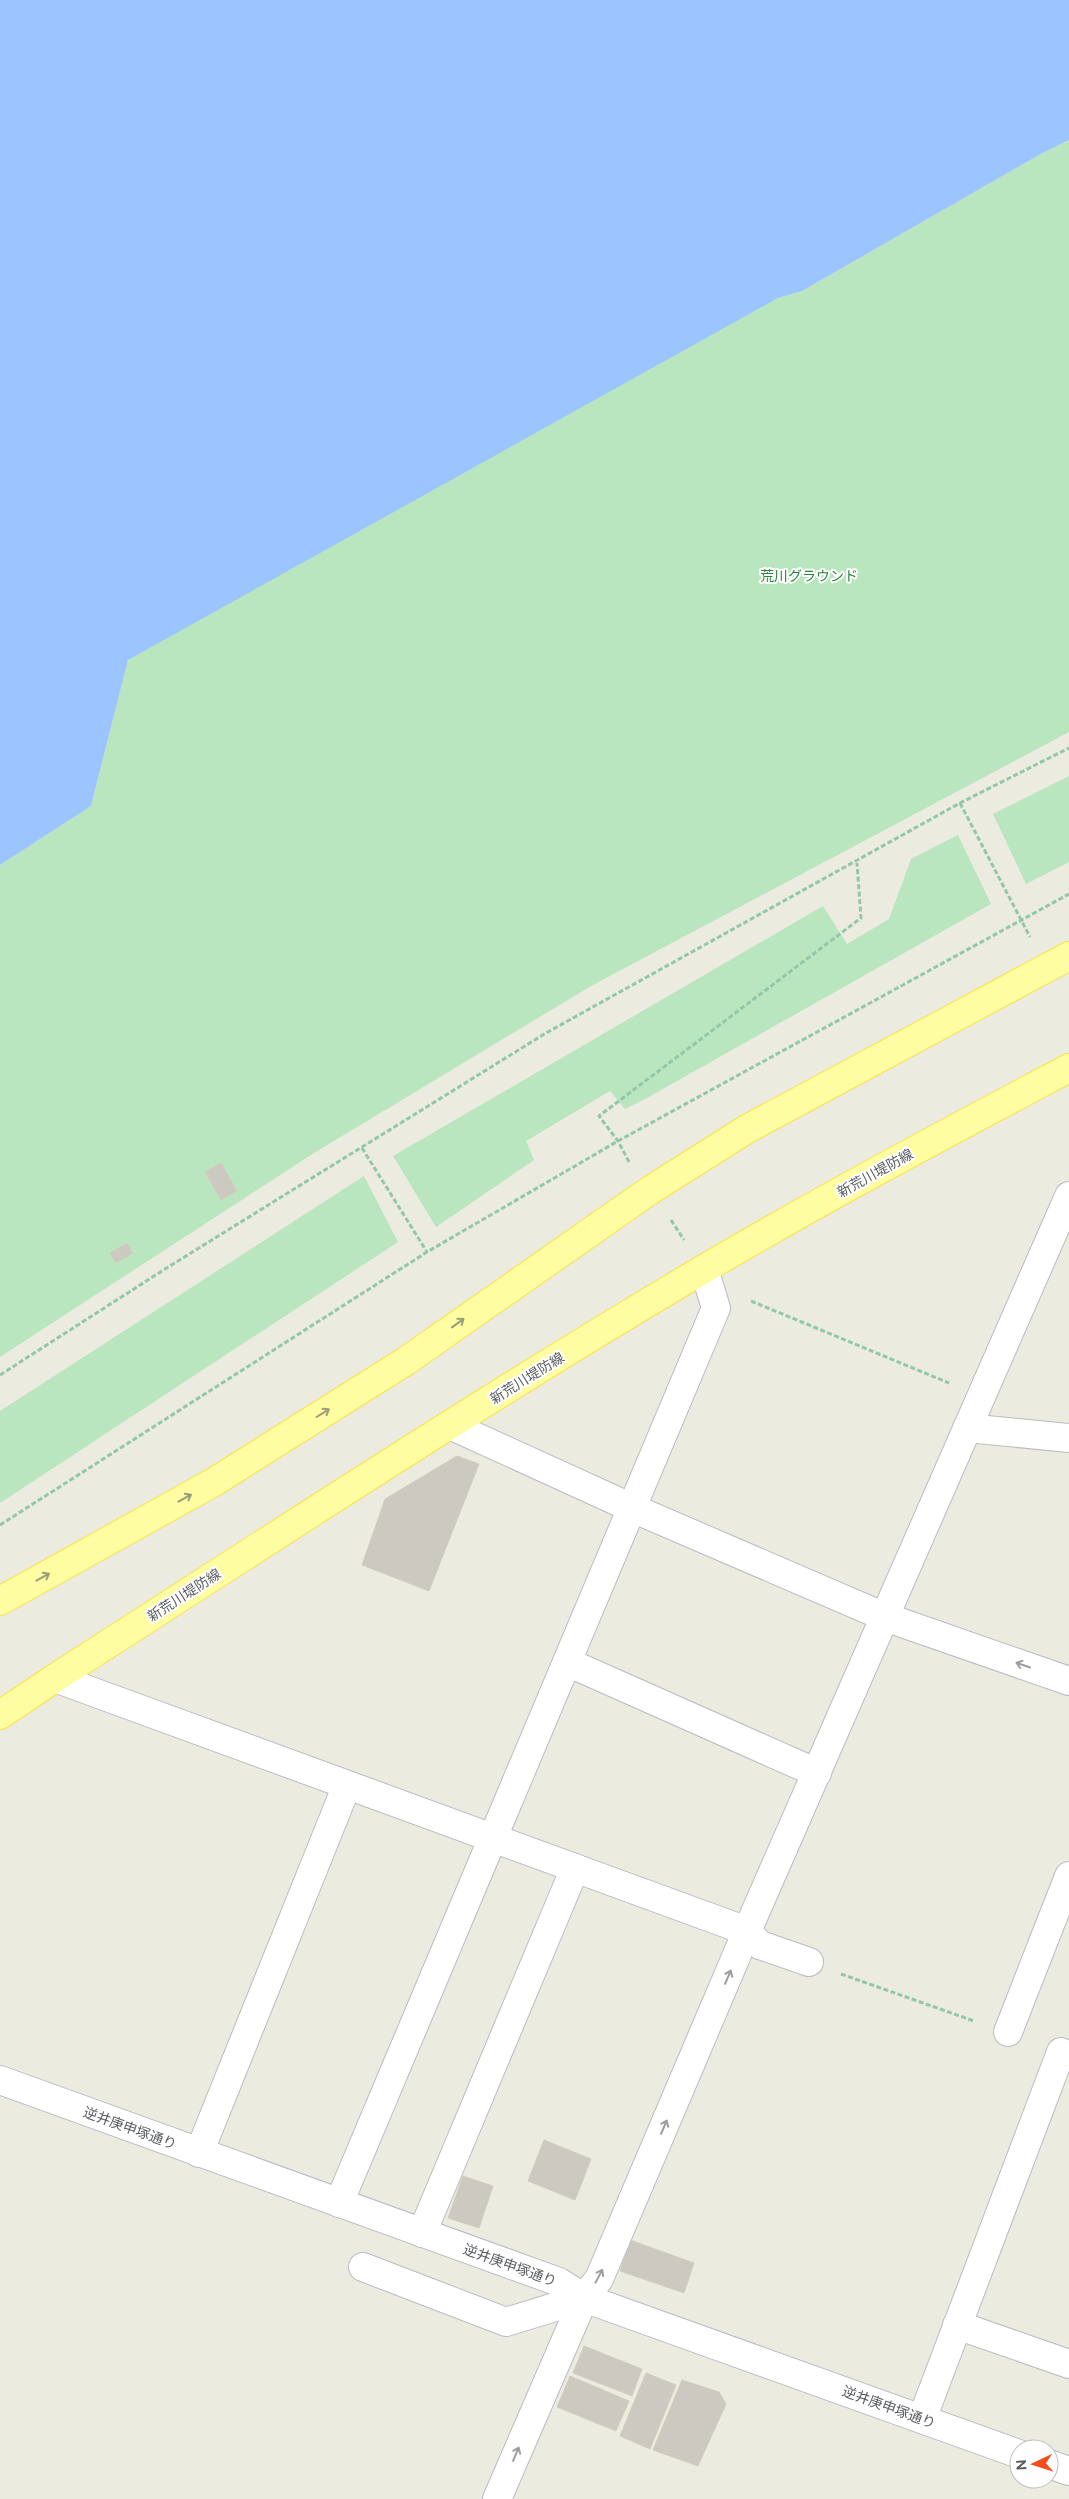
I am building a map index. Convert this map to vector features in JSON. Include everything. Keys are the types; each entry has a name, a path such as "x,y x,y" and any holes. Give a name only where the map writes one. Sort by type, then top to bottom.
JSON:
{"main road":[{"path":"0,1600 214,1482 373,1382 649,1191 747,1129 1069,956"},
{"name":"新荒川堤防線","path":"0,1715 450,1426 704,1269 883,1168 1069,1068"}],"street":[{"path":"497,2499 584,2298 599,2279 747,1931 1069,1196"},
{"path":"339,2203 716,1308 704,1269"},
{"path":"450,1426 632,1508 885,1617 1069,1681"},
{"path":"968,1428 1069,1438"},
{"path":"567,1662 817,1773"},
{"path":"55,1678 747,1931 760,1945 809,1962"},
{"path":"199,2153 347,1785"},
{"path":"422,2234 575,1868"},
{"path":"1008,2032 1069,1876"},
{"path":"922,2419 1061,2052"},
{"name":"逆井庚申塚通り","path":"0,2080 559,2282 584,2298 1009,2450"},
{"path":"363,2267 506,2322 584,2298"},
{"path":"958,2325 1069,2364"}],"path":[{"path":"0,1376 173,1264 546,1033 960,803 1069,748"},
{"path":"960,803 1030,937"},
{"path":"624,1156 618,1141 599,1116 861,918 856,862"},
{"path":"0,1525 428,1252 618,1141 1069,894"},
{"path":"362,1148 428,1252"},
{"path":"668,1215 686,1243"},
{"path":"747,1299 982,1396"},
{"path":"809,1962 1008,2032"}],"green space":[{"name":"荒川グラウンド","path":"1069,140 1069,732 591,986 314,1153 0,1357 0,865 91,806 128,660 419,491 778,298 802,291 1039,155"},
{"path":"1069,776 1069,862 1026,884 993,814"},
{"path":"958,835 991,904 625,1109 610,1091 526,1141 534,1160 436,1227 393,1156 823,906 847,944 889,919 911,859"},
{"path":"364,1176 398,1242 0,1503 0,1411"}],"water":[{"path":"0,0 1069,0 1069,140 1039,155 802,291 778,298 128,660 91,806 0,865"}],"building":[{"path":"221,1163 237,1191 221,1200 205,1172"},
{"path":"127,1243 133,1253 116,1263 110,1253"},
{"path":"457,1456 479,1464 429,1591 362,1565 385,1499"},
{"path":"544,2140 591,2159 575,2200 528,2181"},
{"path":"463,2176 493,2186 479,2228 448,2218"},
{"path":"630,2240 694,2263 684,2293 620,2271"},
{"path":"584,2346 642,2369 632,2396 573,2373"},
{"path":"646,2373 676,2385 650,2449 620,2436"},
{"path":"570,2376 629,2401 616,2431 557,2407"},
{"path":"682,2380 719,2392 726,2404 698,2466 653,2450"}]}
